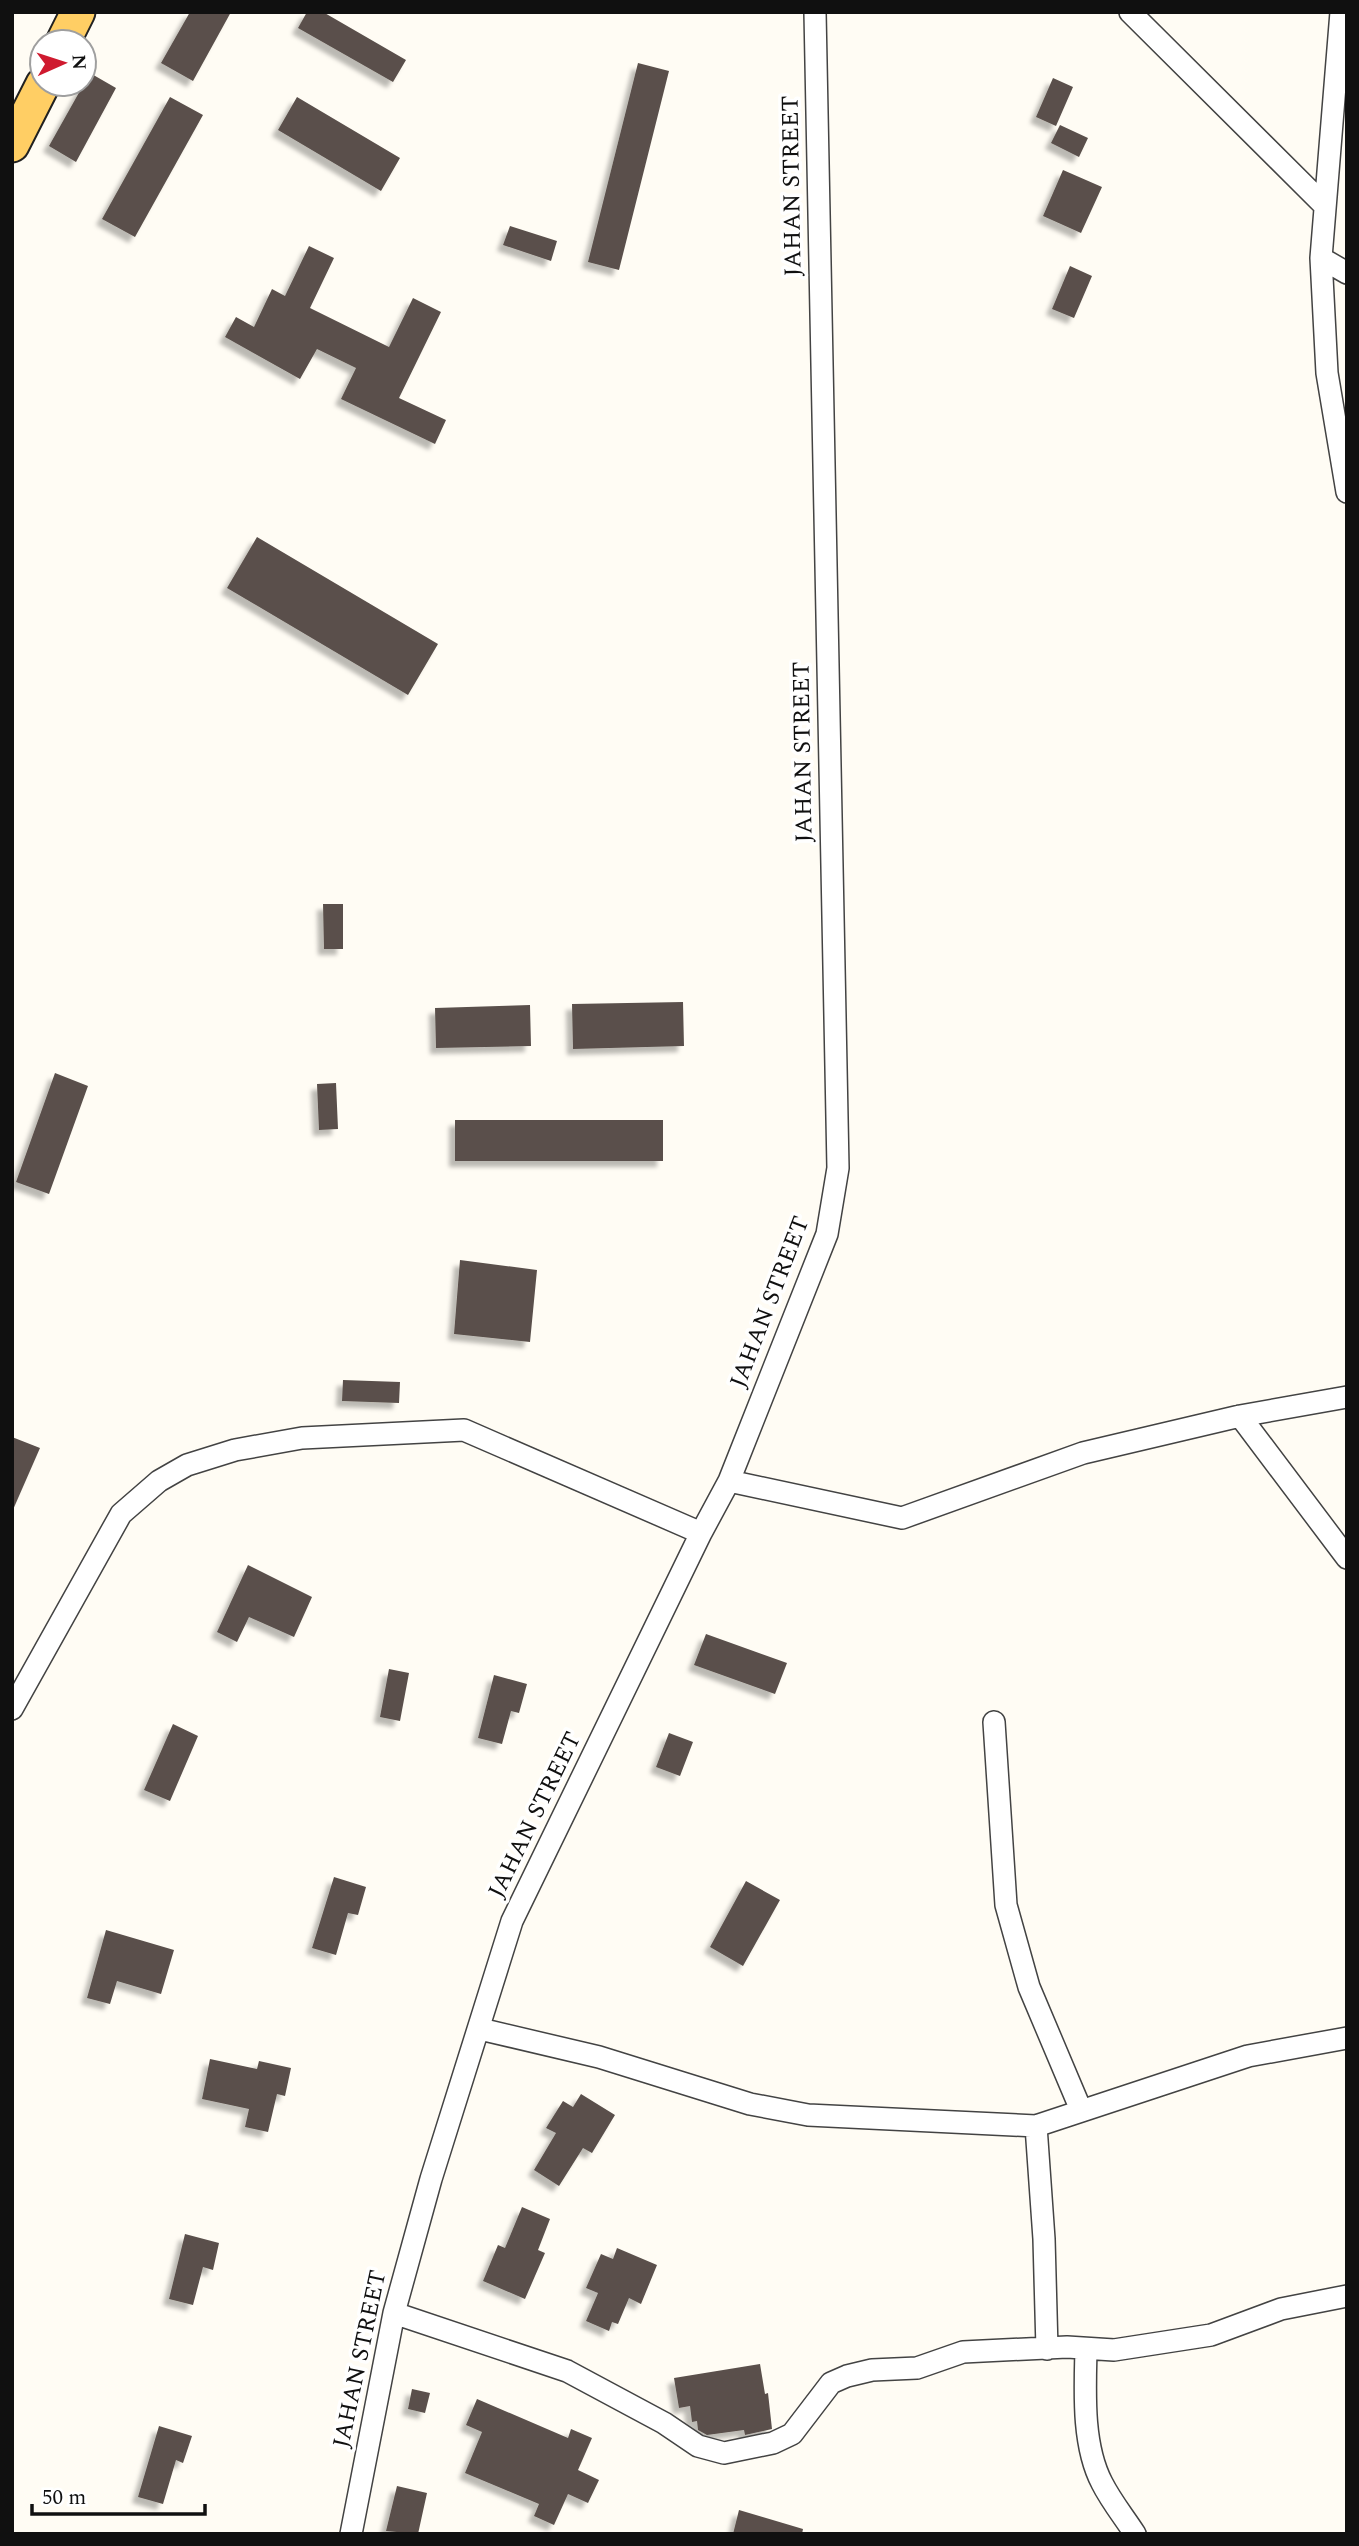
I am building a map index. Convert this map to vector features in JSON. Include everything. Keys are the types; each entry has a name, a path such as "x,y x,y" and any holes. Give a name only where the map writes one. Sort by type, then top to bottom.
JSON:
{"main road":[{"path":"71,28 78,12"},
{"path":"12,145 36,98"}],"street":[{"name":"JAHAN STREET","path":"351,2534 394,2313 430,2179 480,2029 512,1921 701,1533 729,1481 827,1234 838,1168 815,12"},
{"path":"1130,12 1324,205"},
{"path":"1341,12 1321,258 1328,373 1347,492"},
{"path":"1321,258 1347,273"},
{"path":"729,1481 902,1518 1083,1453 1240,1416 1347,1397"},
{"path":"1240,1416 1347,1558"},
{"path":"12,1709 121,1514 168,1475 187,1465 235,1450 302,1438 464,1430 701,1533"},
{"path":"994,1722 1006,1905 1029,1987 1081,2110"},
{"path":"480,2029 599,2057 750,2104 808,2115 1036,2126 1248,2056 1347,2038"},
{"path":"1036,2126 1044,2239 1046,2348"},
{"path":"394,2313 567,2371 664,2423 698,2446 724,2453 773,2443 792,2434 831,2383 847,2376 872,2370 918,2368 963,2352 1067,2347 1114,2350 1212,2335 1281,2309 1347,2296"},
{"path":"1086,2349 1085,2408 1093,2458 1101,2481 1135,2534"}],"building":[{"path":"190,12 231,12 193,81 161,63"},
{"path":"307,12 323,12 406,60 393,82 298,28"},
{"path":"638,63 669,71 619,270 588,262"},
{"path":"98,78 116,88 76,162 49,146 76,98 98,98"},
{"path":"1053,78 1073,87 1056,126 1036,117"},
{"path":"170,97 203,115 135,237 102,219"},
{"path":"297,97 400,158 381,191 278,130"},
{"path":"1060,125 1088,138 1079,157 1051,143"},
{"path":"1063,170 1102,187 1081,233 1043,216"},
{"path":"510,226 557,241 551,261 503,245"},
{"path":"309,246 334,258 310,308 389,347 413,298 441,312 399,398 446,420 435,444 341,399 356,368 317,349 300,379 225,337 236,317 254,327 272,289 285,296"},
{"path":"1070,266 1092,276 1074,318 1052,309"},
{"path":"257,537 438,644 408,695 227,588"},
{"path":"323,904 343,904 343,949 324,949"},
{"path":"683,1002 684,1046 573,1049 572,1004"},
{"path":"530,1005 531,1046 436,1048 435,1008"},
{"path":"55,1073 88,1086 49,1194 16,1182"},
{"path":"336,1083 338,1129 319,1130 317,1084"},
{"path":"455,1120 663,1120 663,1161 455,1161"},
{"path":"460,1260 537,1270 530,1342 454,1334"},
{"path":"343,1380 400,1382 399,1403 342,1401"},
{"path":"12,1437 40,1448 12,1512"},
{"path":"248,1565 312,1597 294,1637 249,1617 237,1642 217,1632"},
{"path":"706,1634 787,1663 775,1694 694,1665"},
{"path":"389,1669 409,1673 400,1721 380,1717"},
{"path":"494,1675 527,1684 519,1713 511,1711 502,1744 478,1738"},
{"path":"173,1724 198,1736 170,1801 144,1790"},
{"path":"669,1733 693,1742 680,1776 656,1767"},
{"path":"334,1877 366,1887 358,1915 348,1913 336,1955 312,1948"},
{"path":"746,1881 780,1900 743,1966 710,1947"},
{"path":"106,1930 174,1950 161,1994 117,1981 110,2004 87,1998"},
{"path":"210,2059 257,2069 259,2061 291,2068 285,2096 277,2094 268,2132 245,2127 249,2109 202,2099"},
{"path":"581,2094 615,2115 592,2153 583,2148 559,2186 534,2170 556,2133 546,2128 563,2101 573,2107"},
{"path":"522,2207 550,2219 538,2250 545,2253 525,2299 483,2281 498,2245 505,2248"},
{"path":"185,2234 219,2243 213,2270 203,2267 193,2305 169,2299"},
{"path":"617,2248 657,2265 641,2304 629,2298 618,2324 612,2322 609,2331 586,2321 598,2293 586,2288 601,2254 613,2259"},
{"path":"760,2364 765,2394 768,2393 772,2429 745,2435 744,2430 707,2435 698,2430 697,2421 692,2422 690,2406 679,2408 674,2378"},
{"path":"412,2389 430,2393 425,2413 408,2409"},
{"path":"477,2399 568,2438 571,2429 592,2438 578,2470 599,2480 588,2503 568,2494 554,2525 534,2516 539,2504 465,2473 482,2432 466,2425"},
{"path":"159,2426 192,2436 183,2463 176,2460 163,2504 138,2497"},
{"path":"397,2486 427,2493 418,2534 386,2531"},
{"path":"739,2510 803,2529 802,2534 733,2534"}]}
